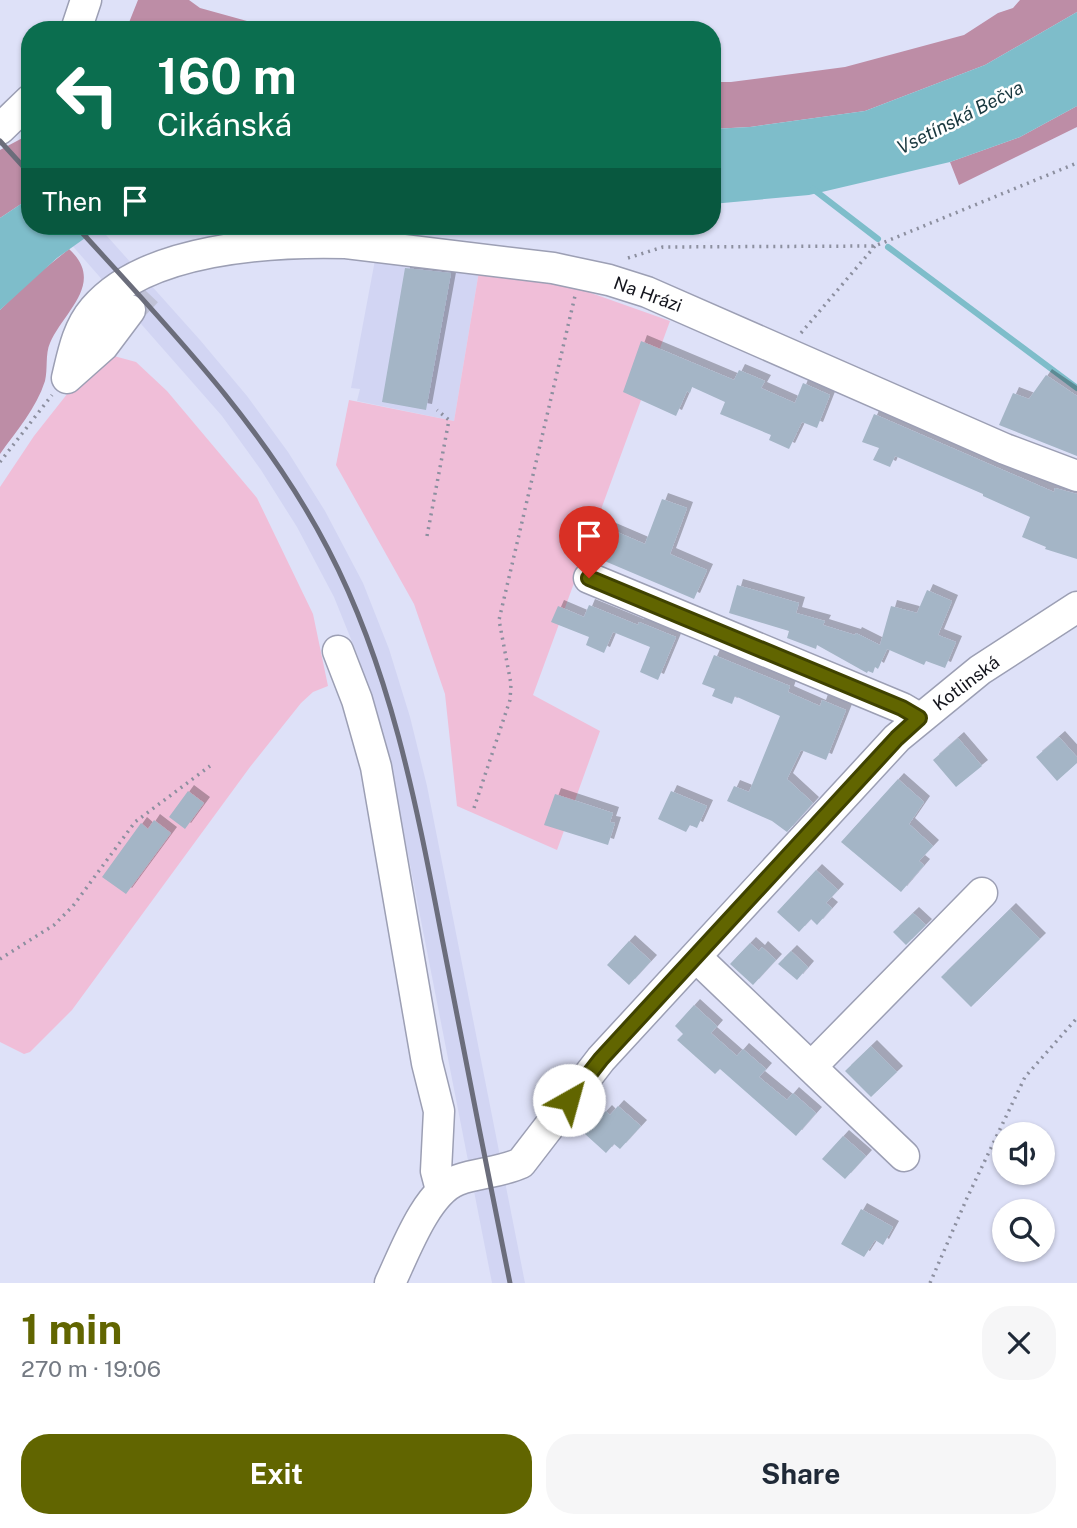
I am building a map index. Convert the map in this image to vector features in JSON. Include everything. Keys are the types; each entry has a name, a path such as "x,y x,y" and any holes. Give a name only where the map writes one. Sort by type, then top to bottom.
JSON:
{"street":[{"path":"79,21 86,0"},
{"path":"0,129 21,109"},
{"name":"Na Hrázi","path":"67,378 81,328 95,308 114,292 159,265 189,257 279,245 346,243 581,273 647,292 1004,449 1077,476"},
{"path":"67,378 103,346 138,301 189,257"},
{"path":"589,578 902,708 919,718"},
{"name":"Kotlinská","path":"441,1190 460,1179 503,1171 521,1163 601,1059 897,738 980,670 1077,607"},
{"path":"338,651 357,700 376,767 427,1063 439,1111 436,1171 441,1190 427,1210 390,1283"},
{"path":"811,1067 982,893"},
{"path":"696,957 904,1156"}],"path":[{"path":"628,258 663,247 875,246 1077,163"},
{"path":"789,353 799,335 875,246"},
{"path":"474,808 510,700 511,684 499,620 581,273"},
{"path":"0,462 40,408 67,378"},
{"path":"427,536 449,420 437,410"},
{"path":"0,960 54,925 74,906 135,822 210,766"},
{"path":"930,1283 1025,1077 1077,1018"}],"shaded area":[{"path":"138,0 189,0 200,8 247,21 130,21"},
{"path":"1020,0 1077,0 1077,12 985,65 865,111 721,129 721,82 845,67 964,35 998,13 1013,8"},
{"path":"1077,106 1077,127 959,185 950,162 1020,137"},
{"path":"21,139 21,204 0,218 0,150"},
{"path":"63,235 106,235 200,340 247,396 288,452 325,511 363,583 389,649 427,786 525,1283 492,1283 396,793 359,659 334,597 297,527 222,416"},
{"path":"69,249 79,261 84,274 79,297 50,343 45,381 37,401 0,454 0,310 33,278"},
{"path":"375,260 479,271 454,421 357,401 360,389 351,388"},
{"path":"479,271 577,288 670,321 533,695 600,731 557,850 457,806 445,694 414,604 336,465 349,400 454,421"},
{"path":"114,356 136,362 167,391 257,498 313,614 328,686 313,692 301,703 250,767 72,1010 30,1052 24,1054 0,1042 0,487 34,436 75,384"}],"water":[{"name":"Vsetínská Bečva","path":"1077,12 1077,106 1020,137 950,162 809,195 721,203 721,129 865,111 985,65"},
{"path":"21,204 21,235 89,235 57,258 0,310 0,218"}],"building":[{"path":"405,268 451,273 426,410 382,402"},
{"path":"641,341 734,380 739,370 765,381 761,388 795,403 803,383 830,395 817,428 802,422 789,449 769,440 771,435 720,414 725,402 692,387 690,393 687,391 676,416 623,392"},
{"path":"1046,375 1077,396 1077,456 999,425 1013,393 1029,399"},
{"path":"874,414 1054,492 1055,488 1077,494 1077,559 1045,549 1046,547 1022,537 1030,517 983,494 895,456 890,467 873,460 879,448 862,442"},
{"path":"662,499 687,508 670,554 707,570 694,599 574,548 582,517 645,544"},
{"path":"737,585 799,603 796,613 825,621 823,625 855,635 856,633 880,645 891,606 917,613 927,590 952,601 938,635 956,642 945,668 926,661 924,665 887,649 878,669 875,667 873,673 867,673 817,645 816,649 787,638 789,631 729,613"},
{"path":"589,605 676,637 658,680 640,672 650,647 613,632 604,653 586,645 589,637 551,622 558,606 584,617"},
{"path":"714,655 790,686 788,692 820,706 822,700 846,710 826,760 801,750 787,779 813,803 787,832 772,821 727,801 734,786 749,792 780,716 735,696 732,704 712,696 715,689 702,684"},
{"path":"1059,737 1077,757 1077,763 1057,781 1036,757"},
{"path":"958,738 982,766 956,787 933,760"},
{"path":"898,779 924,802 909,824 933,846 919,861 924,865 901,892 841,842"},
{"path":"188,791 204,803 185,829 169,817"},
{"path":"671,791 707,806 697,828 690,825 686,832 658,819"},
{"path":"555,794 613,813 610,822 615,823 608,845 544,825"},
{"path":"154,820 171,833 126,894 102,877 141,823 148,829"},
{"path":"816,870 838,890 826,903 832,908 817,925 811,919 799,932 777,912"},
{"path":"1010,909 1040,939 971,1007 941,977"},
{"path":"913,913 926,925 906,945 893,932"},
{"path":"629,941 651,961 629,985 607,965"},
{"path":"750,943 759,951 762,947 776,960 753,985 730,964"},
{"path":"791,951 808,967 797,980 778,964"},
{"path":"694,1005 717,1026 711,1033 737,1056 743,1049 766,1069 759,1077 787,1100 793,1093 816,1113 796,1136 720,1069 715,1074 677,1040 683,1034 675,1026"},
{"path":"871,1046 897,1072 871,1097 845,1071"},
{"path":"618,1106 641,1126 620,1149 614,1144 606,1153 585,1134 606,1111 610,1115"},
{"path":"843,1136 866,1156 845,1179 822,1159"},
{"path":"861,1209 893,1227 883,1245 875,1240 864,1257 841,1244"}],"waterway":[{"path":"813,189 878,239"},
{"path":"888,247 1077,388"}],"tunnel":[{"path":"130,310 147,292"}],"railway":[{"path":"0,141 21,164"},
{"path":"84,235 180,340 245,420 303,504 350,596 386,692 412,791 510,1283"}],"route":[{"path":"569,1100 601,1059 897,738 919,718 902,708 589,578"}]}
